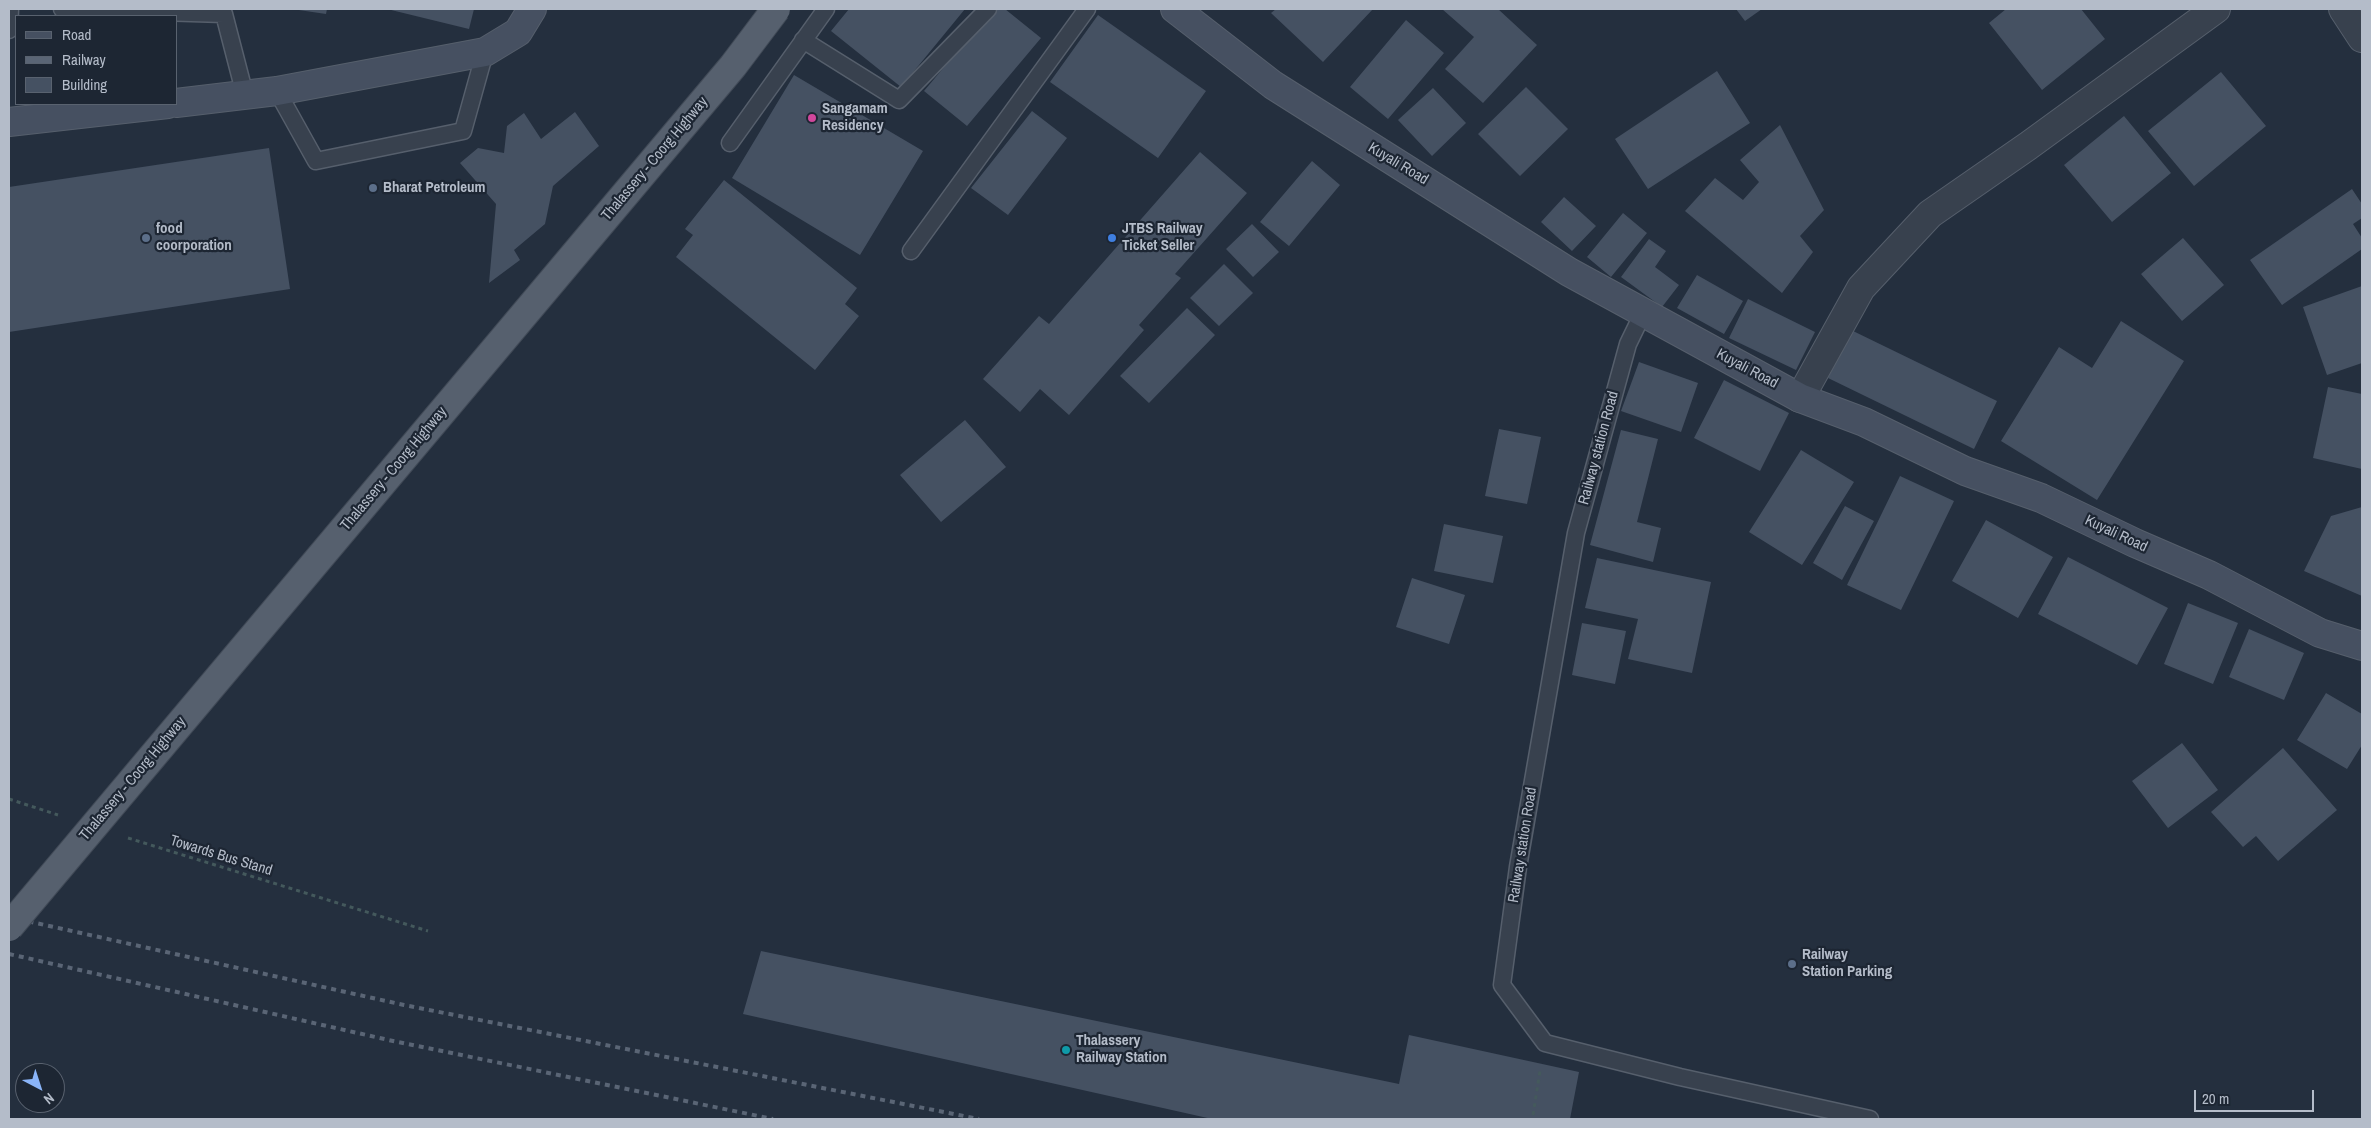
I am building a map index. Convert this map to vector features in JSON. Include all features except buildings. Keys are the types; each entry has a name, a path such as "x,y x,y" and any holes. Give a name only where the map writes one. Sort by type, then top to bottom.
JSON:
{"main road":[{"path":"178,103 277,91 485,52 518,32 532,9"},
{"name":"Thalassery - Coorg Highway","path":"9,927 733,66 776,9"},
{"name":"Kuyali Road","path":"1175,9 1272,85 1355,138 1431,183 1569,272 1643,314 1800,398 1864,422 1965,471 2042,498 2135,543 2209,575 2320,633 2362,646"},
{"path":"9,122 159,105"}],"street":[{"path":"1800,398 1861,288 1930,214 2028,146 2216,9"},
{"path":"2343,9 2362,38"}],"lane":[{"path":"9,30 10,9"},
{"path":"62,9 224,14 245,95"},
{"path":"730,143 826,9"},
{"path":"804,40 899,100 988,9"},
{"path":"911,250 1087,9"},
{"path":"277,91 316,161 463,131 485,52"},
{"name":"Railway station Road","path":"1545,1043 1502,984 1518,867 1576,533 1628,344 1643,314"},
{"path":"1545,1043 1870,1119"}],"path":[{"path":"9,799 59,816"},
{"name":"Towards Bus Stand","path":"123,836 428,931"},
{"path":"1533,1114 1545,1043"}],"railway":[{"path":"9,917 404,1005 979,1119"},
{"path":"9,954 393,1041 773,1119"}],"place":[{"name":"Sangamam Residency","path":"812,118"},
{"name":"Bharat Petroleum","path":"373,188"},
{"name":"food coorporation","path":"146,238"},
{"name":"JTBS Railway Ticket Seller","path":"1112,238"},
{"name":"Railway Station Parking","path":"1792,964"},
{"name":"Thalassery Railway Station","path":"1066,1050"}]}
